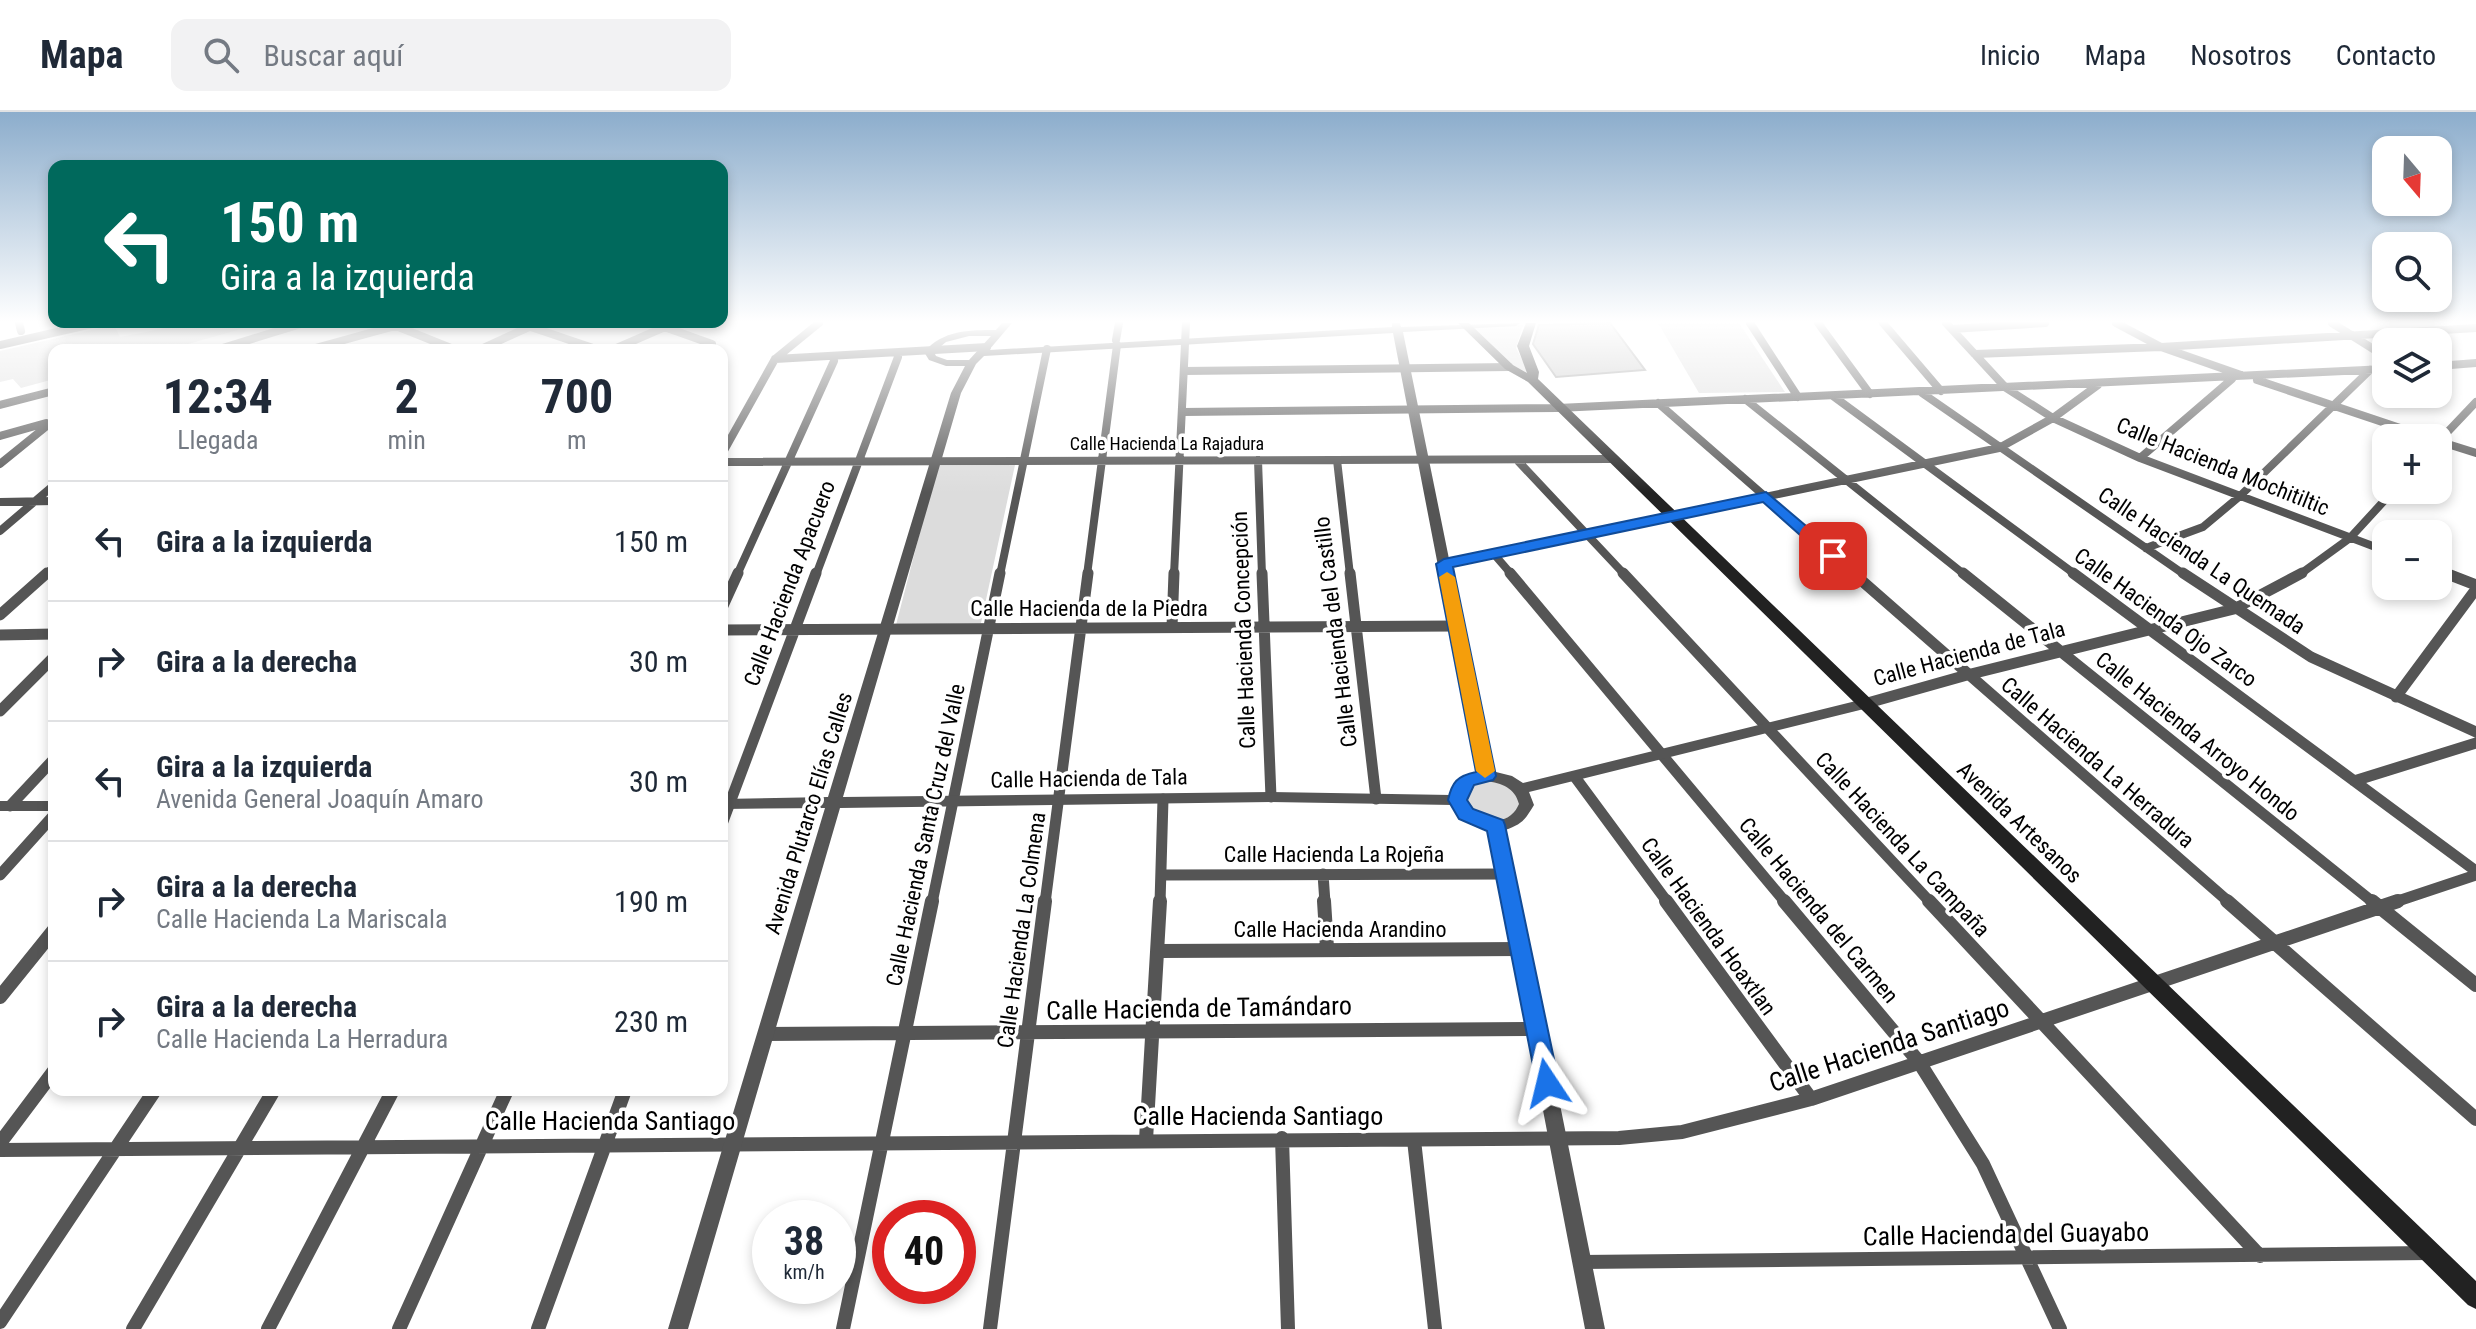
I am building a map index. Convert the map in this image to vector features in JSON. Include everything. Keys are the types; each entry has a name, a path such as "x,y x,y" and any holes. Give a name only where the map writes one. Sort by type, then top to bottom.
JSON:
{"main road":[{"name":"Avenida Artesanos","path":"1532,380 2476,1297"}],"street":[{"path":"728,443 763,380"},
{"path":"728,595 825,380"},
{"name":"Calle Hacienda Apacuero","path":"728,799 889,380"},
{"name":"Avenida Plutarco Elías Calles","path":"678,1329 934,460 956,393 964,380"},
{"name":"Calle Hacienda Santa Cruz del Valle","path":"843,1329 1040,380"},
{"name":"Calle Hacienda La Colmena","path":"990,1329 1112,380"},
{"path":"1172,627 1184,380"},
{"path":"1408,380 1486,776"},
{"path":"1787,380 1798,397"},
{"path":"1860,380 1870,394"},
{"path":"1931,380 1941,391"},
{"name":"Calle Hacienda Mochitiltic","path":"1999,380 2006,388 2053,418 2140,458 2372,546"},
{"path":"1183,412 1558,408 2211,380"},
{"path":"2140,458 2231,380"},
{"path":"2254,380 2386,424"},
{"path":"2146,548 2203,527 2240,496 2360,380"},
{"path":"1444,564 2001,447 2053,418 2099,384"},
{"name":"Calle Hacienda La Quemada","path":"1921,392 2234,609 2311,657 2476,732"},
{"path":"0,405 48,393"},
{"name":"Calle Hacienda Ojo Zarco","path":"1833,396 2476,873"},
{"name":"Calle Hacienda Arroyo Hondo","path":"1745,399 2476,985"},
{"path":"2452,425 2476,402"},
{"name":"Calle Hacienda La Herradura","path":"1658,403 2476,1119"},
{"path":"0,436 48,423"},
{"path":"0,464 48,426"},
{"path":"2452,446 2476,453"},
{"name":"Calle Hacienda La Rajadura","path":"728,462 1611,459"},
{"name":"Calle Hacienda Concepción","path":"1258,460 1271,797"},
{"name":"Calle Hacienda del Castillo","path":"1337,460 1376,799"},
{"name":"Calle Hacienda La Campaña","path":"1517,460 2260,1256"},
{"path":"0,531 48,490"},
{"path":"0,502 48,501"},
{"name":"Calle Hacienda de Tala","path":"1520,789 1664,756 1967,675 2234,609 2300,575 2350,538 2381,504"},
{"name":"Calle Hacienda del Carmen","path":"1493,553 1919,1062 1983,1164 2060,1329"},
{"path":"0,615 48,572"},
{"path":"2396,697 2476,587 2452,577"},
{"name":"Calle Hacienda de la Piedra","path":"728,630 1456,626"},
{"path":"0,635 48,634"},
{"path":"0,711 48,663"},
{"path":"2354,781 2476,743"},
{"path":"5,806 48,765"},
{"path":"1486,776 1505,779 1520,789 1527,805 1524,813 1517,819 1496,825 1466,814 1457,800 1461,786 1467,780 1486,776"},
{"name":"Calle Hacienda Hoaxtlan","path":"1575,777 1811,1099"},
{"name":"Calle Hacienda de Tala","path":"728,804 1271,797 1457,800"},
{"path":"1146,1140 1159,951 1163,799"},
{"path":"5,806 48,806"},
{"path":"0,875 48,822"},
{"path":"1496,825 1595,1329"},
{"name":"Calle Hacienda Santiago","path":"0,1150 1282,1138 1619,1138 1682,1132 1811,1099 2476,873"},
{"path":"1323,874 1327,948"},
{"name":"Calle Hacienda La Rojeña","path":"1162,875 1507,874"},
{"path":"0,997 48,937"},
{"name":"Calle Hacienda Arandino","path":"1159,951 1521,949"},
{"name":"Calle Hacienda de Tamándaro","path":"765,1034 1537,1029"},
{"path":"0,1143 48,1079"},
{"path":"0,1322 151,1096"},
{"path":"133,1329 270,1096"},
{"path":"268,1329 390,1096"},
{"path":"399,1329 504,1096"},
{"path":"538,1329 623,1096"},
{"path":"1282,1138 1288,1329"},
{"path":"1414,1140 1435,1329"},
{"name":"Calle Hacienda del Guayabo","path":"1581,1262 2431,1253"}],"shaded area":[{"path":"14,380 48,380 48,381 21,388"},
{"path":"1691,380 1777,380 1785,392 1699,393"},
{"path":"1015,465 981,623 896,625 937,466"},
{"path":"1490,778 1517,790 1521,811 1498,822 1478,819 1461,793 1465,787"}],"slow traffic":[{"path":"1447,577 1485,771"}],"route":[{"path":"1547,1083 1496,825 1475,820 1460,808 1457,800 1457,793 1467,780 1486,776 1444,564 1766,497 1833,556"}]}
